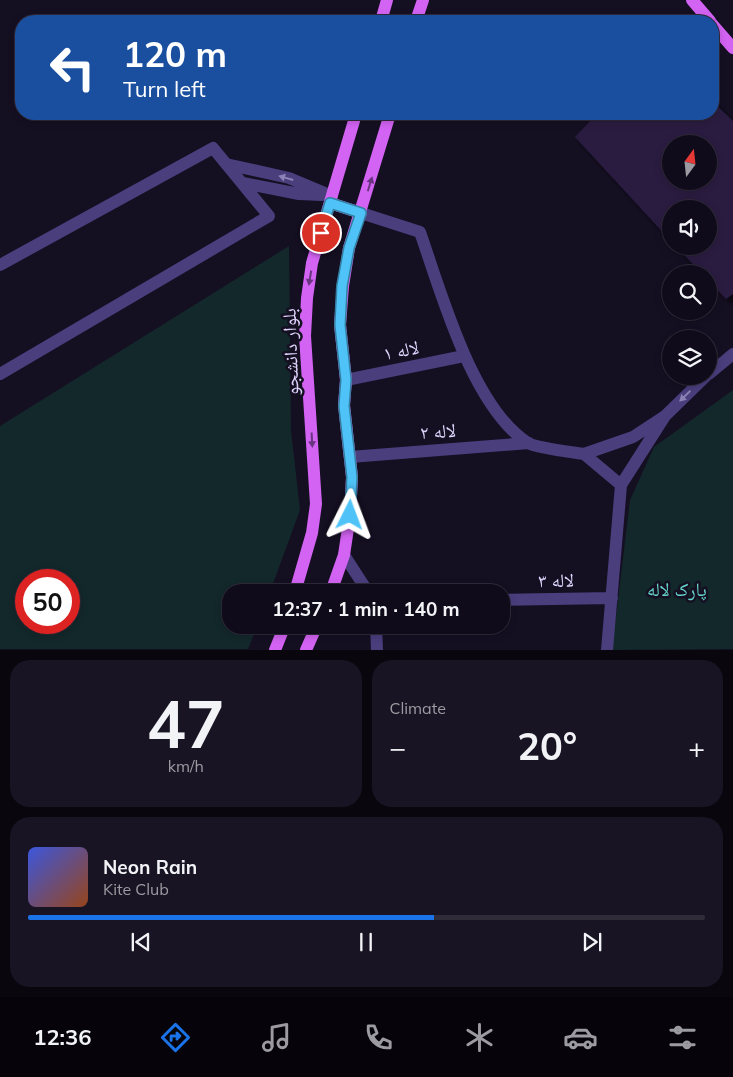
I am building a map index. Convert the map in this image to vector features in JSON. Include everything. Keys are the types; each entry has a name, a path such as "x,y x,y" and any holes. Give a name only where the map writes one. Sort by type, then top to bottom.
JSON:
{"main road":[{"path":"383,15 387,0"},
{"path":"418,15 422,0"},
{"path":"692,0 704,15"},
{"path":"719,32 733,48"},
{"name":"بلوار دانشجو","path":"297,584 312,533 316,504 306,336 307,298 312,264 354,120"},
{"path":"334,584 344,555 350,515 352,477 344,406 346,380 340,325 342,286 349,248 388,120"},
{"path":"331,199 361,213"},
{"path":"275,650 281,634"},
{"path":"306,650 313,634"}],"street":[{"path":"0,266 214,148 270,216 0,374"},
{"path":"226,164 289,178 331,199"},
{"path":"243,183 331,199"},
{"path":"361,213 420,232 464,356 500,417 529,443 584,454 621,485"},
{"name":"لاله ۱","path":"346,380 464,356"},
{"path":"717,368 730,358"},
{"path":"584,454 633,437 665,416 698,385"},
{"path":"606,650 621,485 665,416"},
{"name":"لاله ۲","path":"350,457 529,443"},
{"path":"344,555 363,584"},
{"name":"لاله ۳","path":"510,600 612,598"},
{"path":"376,634 377,650"}],"green space":[{"path":"289,246 291,430 300,510 273,584 222,584 222,634 254,634 248,649 0,649 0,426"},
{"name":"پارک لاله","path":"733,390 733,649 612,650 630,500 654,447"}],"building":[{"path":"719,108 733,121 733,294 726,299 717,289 717,265 694,265 684,255 717,255 717,200 662,200 662,231 575,137 591,120 719,120"}],"route":[{"path":"321,233 330,203 361,213 349,248 342,286 340,325 346,380 344,406 352,477 350,515"}]}
